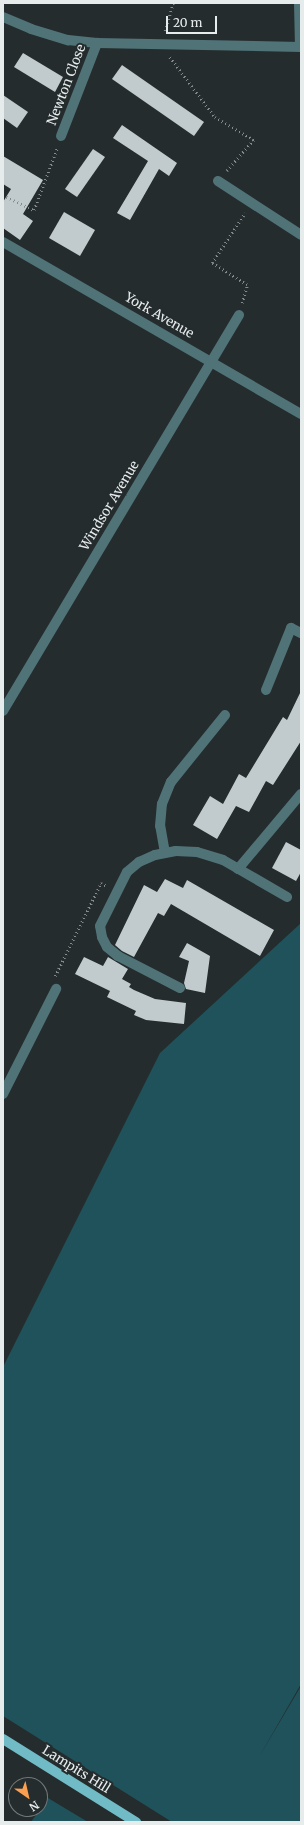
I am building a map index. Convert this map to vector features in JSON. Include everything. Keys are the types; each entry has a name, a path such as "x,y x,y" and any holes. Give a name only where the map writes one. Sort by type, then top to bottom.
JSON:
{"main road":[{"name":"Lampits Hill","path":"3,1739 136,1822"}],"street":[{"path":"3,17 31,29 68,40 97,43 161,46 301,47 299,3"},
{"name":"Newton Close","path":"62,136 97,43"},
{"path":"218,181 301,235"},
{"name":"York Avenue","path":"3,242 301,414"},
{"name":"Windsor Avenue","path":"3,711 239,315"},
{"path":"266,690 291,628 301,633"},
{"path":"165,852 160,826 162,804 171,782 225,715"},
{"path":"238,869 301,794"},
{"path":"180,988 118,956 107,947 102,937 100,926 116,890 126,872 139,862 165,852 197,852 223,860 287,897"},
{"path":"3,1094 56,989"}],"path":[{"path":"173,3 161,46 215,117 254,140 218,181"},
{"path":"3,195 34,210 62,136"},
{"path":"239,315 247,285 212,263 252,203"},
{"path":"56,989 54,980 101,882 116,890"}],"shaded area":[{"path":"301,923 301,1684 259,1757 301,1686 301,1822 172,1822 3,1716 3,1367 160,1053"},
{"path":"48,1798 88,1822 31,1822 35,1817 48,1817"}],"building":[{"path":"23,53 63,77 55,92 14,67"},
{"path":"122,65 204,122 194,136 112,79"},
{"path":"3,95 28,112 17,128 3,118"},
{"path":"122,125 177,163 169,176 159,169 130,220 117,213 148,161 113,138"},
{"path":"93,149 105,157 77,197 65,189"},
{"path":"3,156 43,180 23,214 33,221 20,240 3,228 3,202 11,189 3,184"},
{"path":"64,212 95,230 80,256 49,238"},
{"path":"301,691 301,741 273,785 266,781 249,812 236,806 217,839 193,825 210,796 223,804 239,774 246,778 283,717 287,720"},
{"path":"286,842 301,850 301,872 296,881 272,868"},
{"path":"165,879 183,888 187,880 274,930 260,956 171,904 164,916 158,913 134,957 122,951 115,945 144,885 157,892"},
{"path":"187,943 210,956 205,993 186,989 184,983 189,961 179,957"},
{"path":"84,957 103,966 108,957 128,969 122,979 131,984 129,987 134,990 155,999 186,1003 184,1024 146,1020 134,1015 136,1011 107,997 110,991 75,974"}]}
